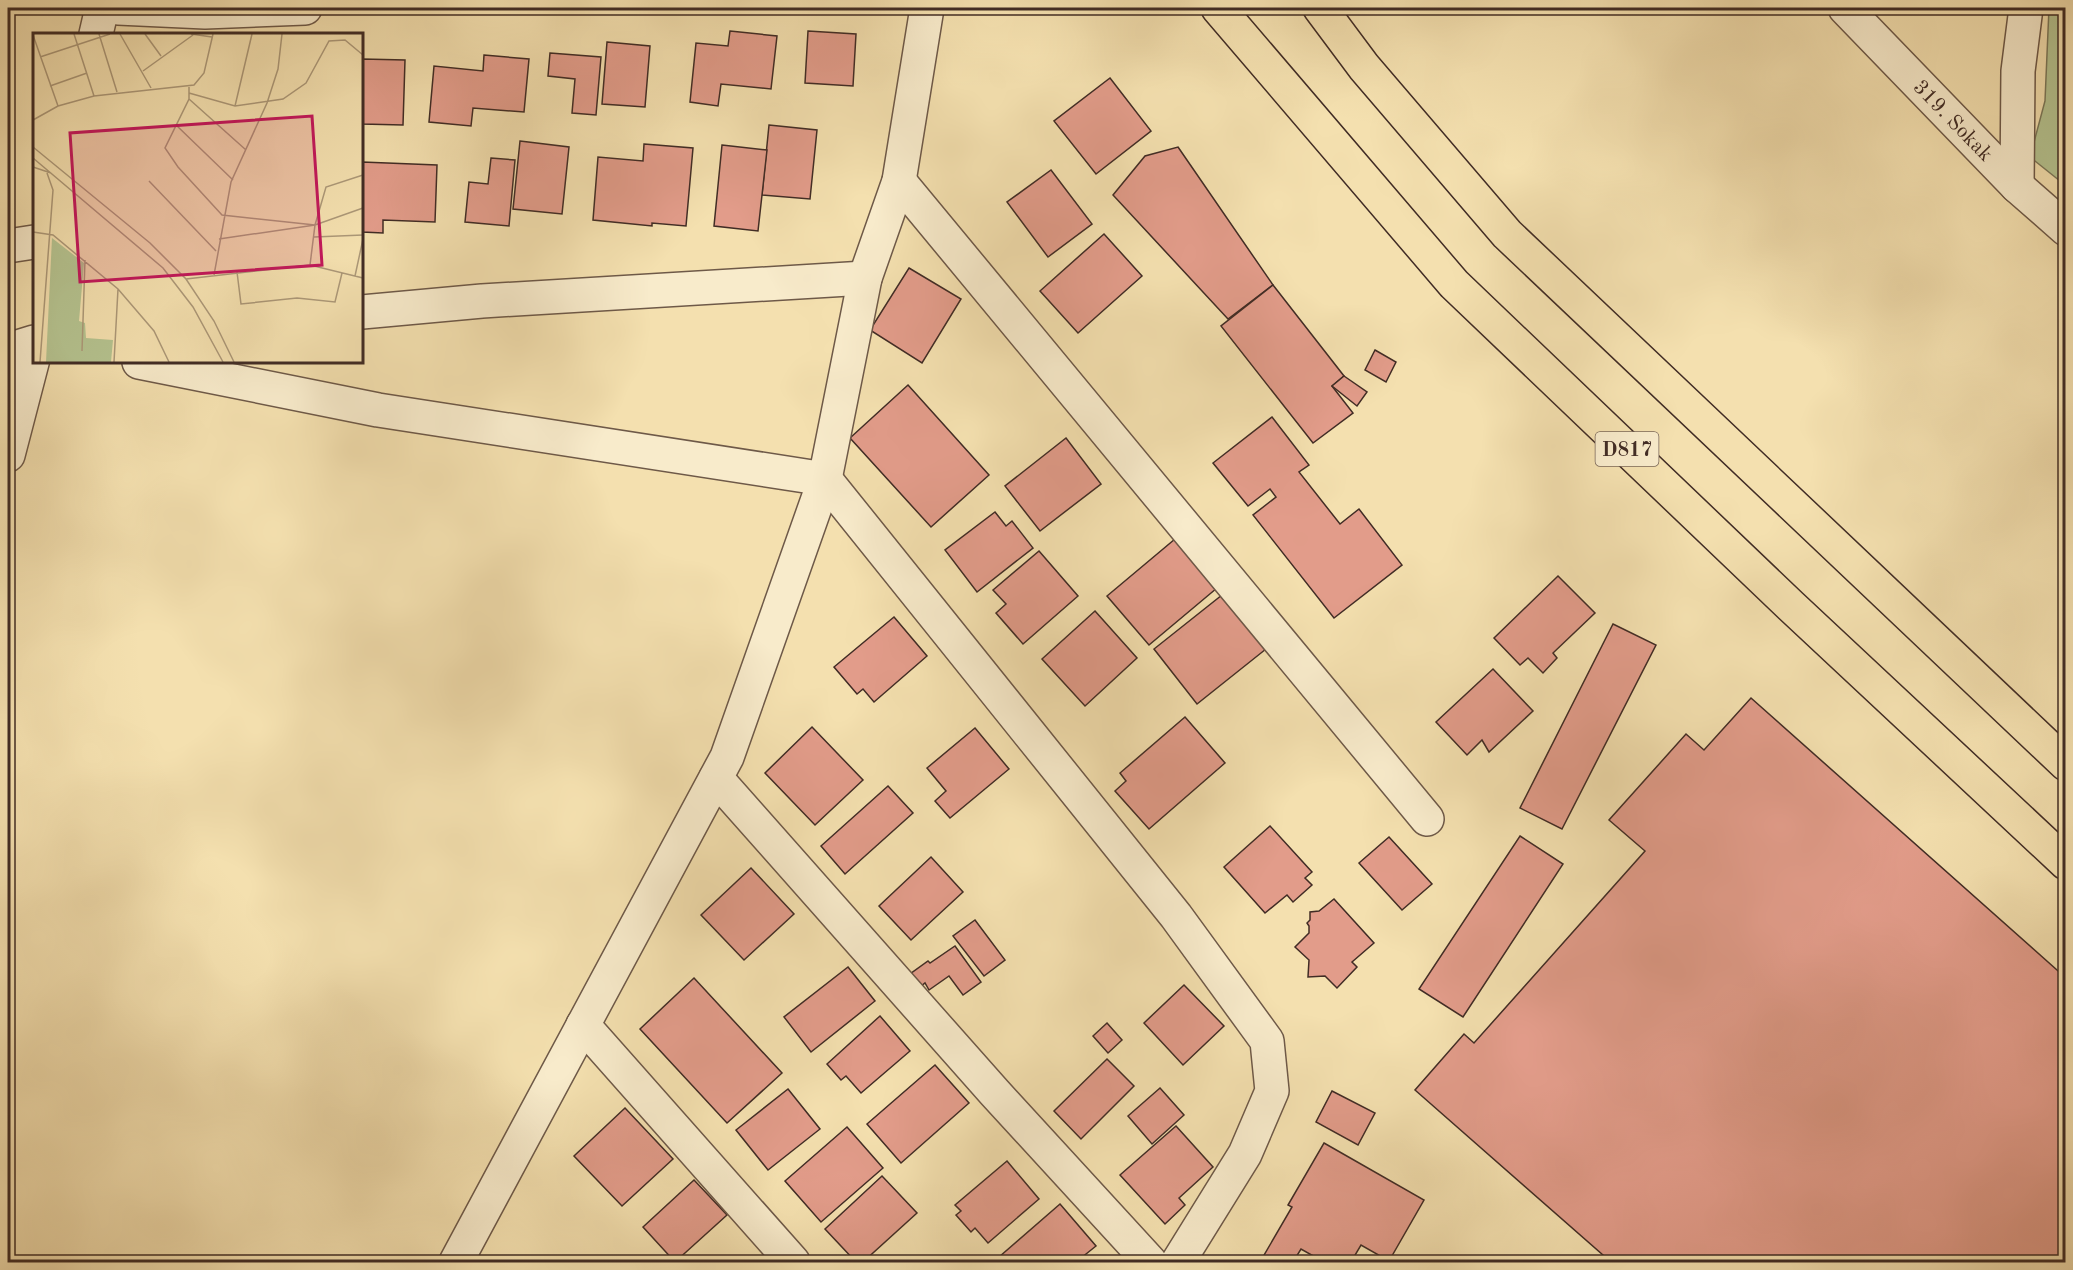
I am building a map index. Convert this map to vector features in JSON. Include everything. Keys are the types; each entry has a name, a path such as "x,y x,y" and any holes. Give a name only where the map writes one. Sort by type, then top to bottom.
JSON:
{"highway":[{"name":"D817","path":"1218,8 1454,284 1791,606 2066,863"},
{"path":"1320,8 1364,67 1507,234 2066,764"}],"street":[{"path":"96,33 102,8"},
{"path":"118,8 205,12 305,8"},
{"path":"456,1263 727,757 825,479 865,278 899,181 927,8"},
{"name":"319. Sokak","path":"1845,8 2017,186 2066,229"},
{"path":"2017,186 2018,71 2026,8"},
{"path":"899,181 1427,819"},
{"path":"8,246 33,242"},
{"path":"363,312 482,301 865,278"},
{"path":"8,350 33,342"},
{"path":"8,455 33,360"},
{"path":"144,363 378,410 825,479 1176,916 1267,1041 1272,1091 1245,1154 1178,1263"},
{"path":"716,778 1149,1263"},
{"path":"583,1025 793,1263"}],"green space":[{"path":"2049,8 2065,8 2065,185 2030,157 2045,101"}],"building":[{"path":"730,31 777,36 771,89 721,84 718,106 690,102 696,43 728,46"},
{"path":"808,31 856,34 853,86 805,83"},
{"path":"607,42 650,46 645,107 602,104"},
{"path":"550,53 601,57 596,115 572,113 575,79 548,76"},
{"path":"484,55 529,59 524,112 473,108 471,126 429,122 434,66 483,71"},
{"path":"363,59 405,60 403,125 363,124"},
{"path":"1110,78 1151,131 1096,174 1054,121"},
{"path":"769,125 817,130 810,199 762,195"},
{"path":"520,141 569,147 562,214 513,209"},
{"path":"644,144 693,148 686,226 652,223 652,226 593,220 598,157 643,161"},
{"path":"722,145 767,150 758,231 714,226"},
{"path":"1178,147 1273,285 1228,319 1113,195 1145,156"},
{"path":"491,158 515,160 509,226 465,222 469,182 488,184"},
{"path":"363,162 437,165 435,222 383,220 383,233 363,232"},
{"path":"1051,170 1092,224 1048,257 1007,202"},
{"path":"1104,234 1142,276 1078,333 1040,291"},
{"path":"909,268 961,299 922,363 870,330"},
{"path":"1273,285 1344,376 1332,386 1353,413 1313,443 1221,326"},
{"path":"1375,350 1396,362 1386,382 1365,370"},
{"path":"1344,376 1367,392 1357,406 1332,386"},
{"path":"908,385 989,475 931,527 850,438"},
{"path":"1272,417 1309,465 1299,472 1340,524 1359,509 1402,565 1334,618 1253,515 1276,497 1270,489 1248,506 1213,463"},
{"path":"1066,438 1101,484 1040,531 1005,486"},
{"path":"995,512 1006,526 1012,521 1033,548 977,592 945,550"},
{"path":"1175,539 1217,588 1149,645 1107,596"},
{"path":"1039,551 1078,596 1023,644 996,613 1006,604 993,590"},
{"path":"1558,576 1595,613 1553,653 1557,658 1543,673 1528,658 1520,665 1494,638"},
{"path":"1222,595 1266,649 1197,704 1154,649"},
{"path":"1095,611 1137,658 1085,706 1042,659"},
{"path":"894,617 927,656 874,702 863,689 857,694 834,667"},
{"path":"1613,624 1656,645 1562,829 1520,808"},
{"path":"1493,669 1533,711 1489,752 1482,740 1467,755 1436,722"},
{"path":"1751,698 2066,978 2066,1262 1611,1262 1415,1090 1464,1034 1474,1043 1645,851 1609,820 1686,734 1704,750"},
{"path":"1185,717 1225,763 1149,829 1115,791 1126,781 1120,773"},
{"path":"812,727 863,780 815,825 765,773"},
{"path":"975,728 1009,769 950,818 935,801 946,791 927,768"},
{"path":"888,786 913,813 845,874 821,846"},
{"path":"1270,826 1312,872 1305,878 1312,885 1293,902 1287,895 1265,913 1224,867"},
{"path":"1520,836 1563,864 1463,1017 1419,989"},
{"path":"1389,837 1432,884 1402,910 1359,863"},
{"path":"931,857 963,892 911,940 879,906"},
{"path":"751,868 794,914 744,960 701,915"},
{"path":"1334,899 1374,943 1352,962 1357,967 1337,988 1325,976 1308,977 1309,960 1295,947 1309,933 1307,923 1310,920 1310,912 1319,911"},
{"path":"975,920 1005,960 984,976 953,936"},
{"path":"955,946 981,982 963,995 949,976 929,990 925,983 920,987 910,974"},
{"path":"848,967 875,1001 811,1052 784,1017"},
{"path":"694,978 782,1073 727,1123 640,1029"},
{"path":"1184,985 1224,1026 1183,1065 1144,1023"},
{"path":"880,1016 910,1051 861,1093 846,1076 841,1080 827,1064"},
{"path":"1107,1023 1122,1040 1108,1053 1093,1036"},
{"path":"1107,1059 1134,1086 1081,1139 1054,1111"},
{"path":"935,1065 969,1103 901,1163 867,1124"},
{"path":"1160,1088 1184,1115 1152,1144 1128,1116"},
{"path":"788,1089 820,1129 768,1170 736,1130"},
{"path":"1332,1091 1375,1113 1358,1145 1316,1122"},
{"path":"625,1108 673,1159 622,1206 574,1156"},
{"path":"1176,1126 1213,1167 1179,1198 1185,1205 1165,1224 1120,1175"},
{"path":"847,1127 883,1168 821,1222 785,1181"},
{"path":"1324,1143 1424,1200 1389,1261 1361,1245 1351,1262 1324,1262 1301,1249 1293,1262 1260,1262 1292,1207 1288,1205"},
{"path":"1007,1161 1039,1199 988,1243 975,1228 971,1232 956,1215 961,1211 955,1205"},
{"path":"882,1176 917,1213 863,1262 856,1262 825,1229"},
{"path":"694,1180 727,1215 675,1262 643,1227"},
{"path":"1060,1204 1096,1246 1076,1262 1004,1262 999,1257"}]}
